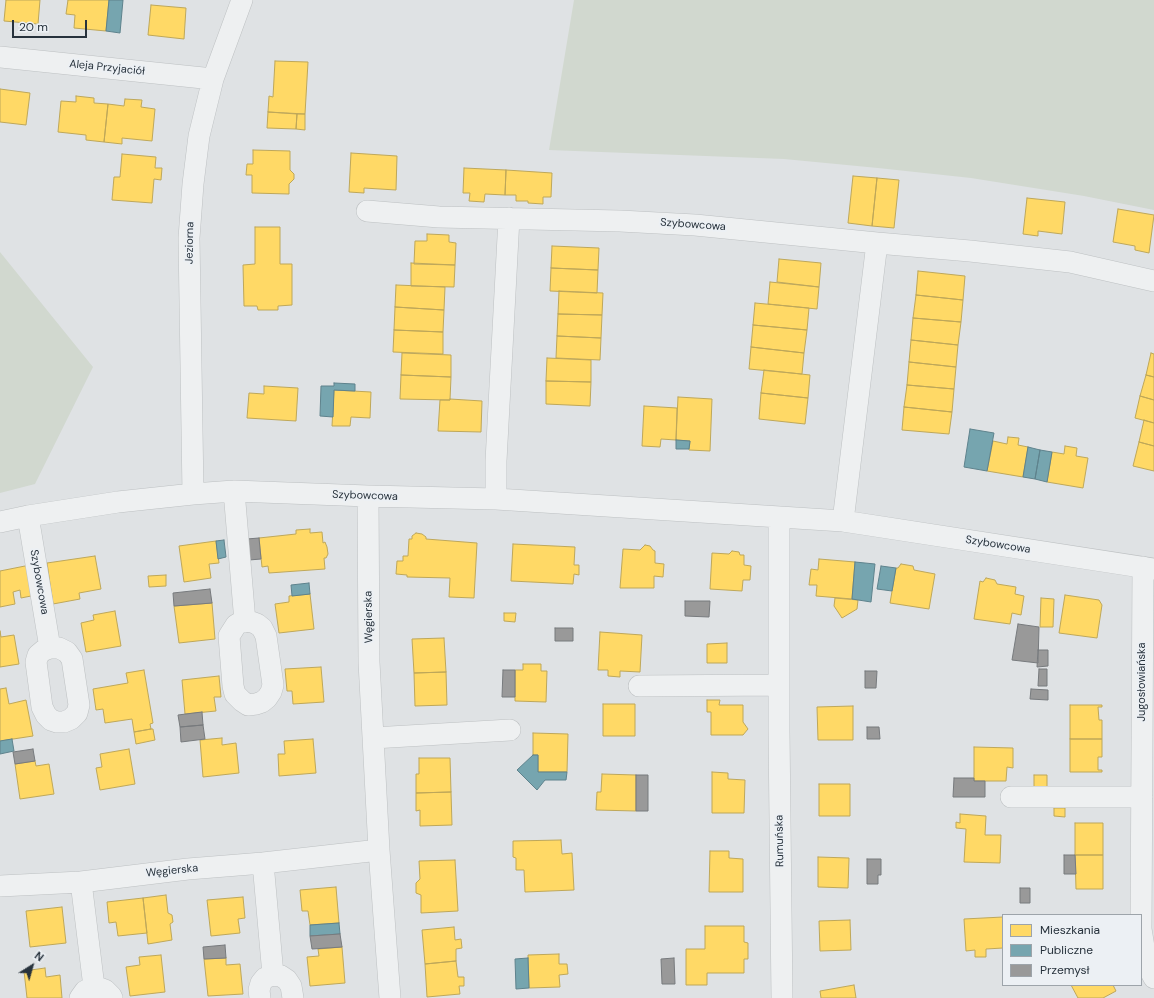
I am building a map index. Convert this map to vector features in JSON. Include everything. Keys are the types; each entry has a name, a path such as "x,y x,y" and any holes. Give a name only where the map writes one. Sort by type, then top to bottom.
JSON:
{"street":[{"name":"Jeziorna","path":"193,494 189,238 193,184 200,136 213,79 242,0"},
{"name":"Aleja Przyjaciół","path":"0,57 213,79"},
{"name":"Szybowcowa","path":"366,211 439,217 694,225 1070,262 1154,281"},
{"path":"496,499 496,461 509,218"},
{"path":"843,521 876,243"},
{"name":"Szybowcowa","path":"0,522 28,516 118,502 234,491 496,499 843,521 1148,568"},
{"path":"234,491 245,622"},
{"name":"Węgierska","path":"368,496 369,662 379,850 390,998"},
{"name":"Szybowcowa","path":"28,516 50,648"},
{"name":"Rumuńska","path":"779,517 782,998"},
{"name":"Jugosłowiańska","path":"1142,921 1148,873 1142,797 1148,568"},
{"path":"639,686 779,684"},
{"path":"373,738 510,730"},
{"path":"1011,797 1142,797"},
{"name":"Węgierska","path":"0,886 81,882 188,869 263,863 379,850"},
{"path":"263,863 273,975"},
{"path":"81,882 87,993 97,987 105,990 112,998"},
{"name":"Jugosłowiańska","path":"1142,935 1147,965 1154,978"},
{"path":"260,998 259,990 261,983 265,978 273,975 281,976 288,980 291,986 292,998"}],"shaded area":[{"path":"574,0 1154,0 1154,210 1084,196 971,178 878,168 784,159 549,150"},
{"path":"0,252 93,367 35,484 0,493"}],"building: Mieszkania":[{"path":"6,0 40,0 38,24 4,21"},
{"path":"68,0 109,0 106,31 74,28 75,15 66,14"},
{"path":"151,5 186,8 184,39 148,35"},
{"path":"275,61 308,62 305,114 268,112 269,96 273,97"},
{"path":"0,89 30,93 26,125 0,122"},
{"path":"76,96 94,98 94,103 108,104 104,142 86,140 86,135 58,132 61,101 76,102"},
{"path":"125,99 142,100 141,107 155,109 152,141 122,138 122,144 104,142 108,104 124,106"},
{"path":"268,112 297,114 296,129 267,128"},
{"path":"297,114 305,114 305,130 296,129"},
{"path":"253,150 290,151 290,170 294,174 294,179 289,184 289,194 252,193 252,175 246,175 247,164 253,164"},
{"path":"351,153 397,156 396,190 364,188 364,193 349,192"},
{"path":"122,154 156,157 155,168 162,168 161,180 154,179 152,203 112,200 114,177 120,177"},
{"path":"464,168 506,170 505,195 485,194 484,202 469,201 470,193 463,193"},
{"path":"506,170 552,173 551,197 543,197 543,204 528,203 528,201 516,201 516,195 505,195"},
{"path":"853,176 877,178 872,226 848,223"},
{"path":"877,178 899,180 894,228 872,226"},
{"path":"1027,198 1065,202 1062,234 1038,231 1038,236 1023,234"},
{"path":"1118,209 1154,215 1149,253 1135,250 1135,246 1113,242"},
{"path":"255,227 280,227 280,264 292,264 292,305 278,306 278,310 258,310 257,306 244,306 243,265 255,264"},
{"path":"427,234 449,235 449,242 456,243 455,265 414,264 415,241 427,241"},
{"path":"552,246 599,248 598,270 551,268"},
{"path":"779,259 821,263 819,287 777,282"},
{"path":"411,263 455,265 454,287 411,286"},
{"path":"551,268 598,270 597,293 550,291"},
{"path":"918,271 965,276 963,300 916,295"},
{"path":"770,282 819,287 817,309 768,304"},
{"path":"396,285 445,287 444,310 395,307"},
{"path":"559,291 603,293 602,315 558,314"},
{"path":"916,295 963,300 961,322 913,318"},
{"path":"755,303 809,308 807,330 753,325"},
{"path":"395,307 444,310 443,332 394,330"},
{"path":"558,314 602,315 601,338 557,336"},
{"path":"913,318 961,322 958,345 911,340"},
{"path":"753,325 807,330 804,353 751,347"},
{"path":"394,330 443,332 443,354 393,352"},
{"path":"557,336 601,338 600,360 556,358"},
{"path":"911,340 958,345 956,367 909,362"},
{"path":"751,347 804,353 802,374 749,369"},
{"path":"402,353 451,355 451,377 401,375"},
{"path":"1151,353 1154,354 1154,377 1146,375"},
{"path":"547,358 591,360 591,382 546,381"},
{"path":"909,362 956,367 954,389 907,385"},
{"path":"764,370 810,375 808,398 761,393"},
{"path":"401,375 451,377 450,400 400,399"},
{"path":"1146,375 1154,377 1154,400 1140,396"},
{"path":"546,381 591,382 590,406 546,404"},
{"path":"907,385 954,389 952,412 904,407"},
{"path":"264,386 298,388 296,421 247,418 249,393 264,394"},
{"path":"334,390 371,392 370,418 351,417 350,426 332,426"},
{"path":"761,393 808,398 805,424 759,419"},
{"path":"1140,396 1154,400 1154,423 1135,418"},
{"path":"678,397 712,399 710,451 689,450 690,441 676,440"},
{"path":"450,399 482,401 481,432 438,431 440,400"},
{"path":"644,406 677,408 676,440 661,439 660,447 642,446"},
{"path":"904,407 952,412 949,434 902,430"},
{"path":"1144,420 1154,423 1154,446 1139,442"},
{"path":"1008,437 1019,438 1018,445 1028,447 1023,477 987,471 993,441 1007,444"},
{"path":"1139,442 1154,446 1154,471 1133,466"},
{"path":"1065,446 1077,448 1076,456 1088,458 1083,488 1047,482 1052,452 1064,454"},
{"path":"310,529 310,533 322,532 323,543 325,542 328,554 326,558 324,558 325,569 269,573 268,566 262,567 259,538 296,534 296,530"},
{"path":"416,533 422,534 426,537 426,539 477,543 474,598 449,597 450,578 407,577 407,575 396,574 397,561 403,561 403,556 408,556 409,539 412,539 412,536"},
{"path":"216,541 219,563 209,564 211,578 184,582 179,546"},
{"path":"513,544 575,547 574,565 579,565 579,575 574,574 573,584 511,581"},
{"path":"645,545 650,546 655,551 655,563 664,564 663,577 654,576 654,588 620,588 623,549 640,550"},
{"path":"732,551 739,552 740,555 744,555 744,565 751,566 750,580 743,580 742,591 710,589 712,553 729,554"},
{"path":"95,556 101,589 79,593 80,599 53,604 47,563"},
{"path":"819,559 855,562 852,599 816,596 817,585 809,585 811,569 818,570"},
{"path":"901,564 913,566 914,570 935,574 929,609 890,603 896,568 898,568"},
{"path":"30,565 36,595 21,598 20,590 13,592 15,604 0,607 0,571"},
{"path":"166,575 166,586 149,587 148,576"},
{"path":"986,578 995,580 997,584 1016,587 1015,594 1024,596 1021,615 1012,613 1010,624 974,619 980,581 983,582"},
{"path":"310,594 314,629 279,633 275,604 289,602 289,596"},
{"path":"1065,595 1099,600 1102,605 1097,638 1059,633"},
{"path":"835,598 858,600 857,609 842,618 834,606"},
{"path":"1041,598 1054,599 1053,627 1040,627"},
{"path":"212,603 215,639 179,643 174,606"},
{"path":"115,611 121,646 86,652 81,623 94,620 93,615"},
{"path":"504,613 516,613 515,622 504,621"},
{"path":"0,631 1,637 14,635 19,664 0,667"},
{"path":"600,632 642,635 640,672 620,671 620,677 608,676 608,670 598,670"},
{"path":"444,638 446,672 414,673 412,639"},
{"path":"727,643 727,663 707,663 707,644"},
{"path":"523,664 541,664 541,671 547,671 546,702 515,701 515,670 523,670"},
{"path":"321,667 324,702 293,704 292,691 287,691 285,669"},
{"path":"144,670 153,723 150,724 151,729 134,732 132,719 105,723 103,709 96,710 93,689 128,683 126,673"},
{"path":"446,672 447,705 415,706 414,673"},
{"path":"219,676 221,697 214,697 216,711 185,714 182,680"},
{"path":"6,688 9,704 26,700 33,736 0,741 0,689"},
{"path":"707,700 720,700 719,705 743,705 743,722 748,729 743,735 711,735 711,712 707,712"},
{"path":"603,704 635,704 635,736 603,736"},
{"path":"1070,705 1102,705 1102,707 1098,707 1099,720 1102,720 1102,739 1070,739"},
{"path":"853,706 853,740 818,740 817,707"},
{"path":"153,729 155,740 136,744 134,732"},
{"path":"533,733 568,734 567,772 538,772 538,755 533,755"},
{"path":"222,738 222,745 236,743 239,773 203,777 200,740"},
{"path":"313,739 316,773 279,776 278,754 285,754 284,741"},
{"path":"1070,739 1102,739 1102,757 1098,757 1098,770 1102,770 1102,772 1070,772"},
{"path":"974,747 1013,748 1013,768 1007,767 1006,781 974,781"},
{"path":"129,749 135,784 100,790 96,768 102,767 100,754"},
{"path":"419,758 450,758 451,792 416,793 416,774 419,774"},
{"path":"35,761 36,766 49,764 54,794 20,799 15,764"},
{"path":"712,772 728,773 728,779 745,780 744,813 712,813"},
{"path":"602,774 636,775 636,811 596,810 597,792 601,792"},
{"path":"1034,775 1047,775 1047,788 1034,788"},
{"path":"819,784 850,784 850,816 819,816"},
{"path":"451,792 452,825 420,826 420,810 416,811 416,793"},
{"path":"1054,808 1065,808 1065,817 1054,816"},
{"path":"960,814 986,816 985,835 1001,835 1000,863 964,862 966,829 956,828 956,822 960,823"},
{"path":"1075,823 1103,823 1103,855 1075,855"},
{"path":"561,840 562,854 572,853 574,890 525,892 524,870 516,870 516,858 513,857 513,841"},
{"path":"710,851 729,851 729,858 743,859 743,892 709,892"},
{"path":"1075,855 1103,855 1103,889 1076,889"},
{"path":"818,857 849,858 848,888 818,887"},
{"path":"455,860 458,911 421,913 421,895 416,893 416,883 420,879 419,861"},
{"path":"336,887 339,923 310,925 308,911 302,911 300,890"},
{"path":"166,895 168,913 172,915 173,922 170,924 172,940 148,944 143,898"},
{"path":"243,897 245,918 238,919 240,933 211,936 207,900"},
{"path":"143,898 147,933 118,936 116,922 109,923 107,902"},
{"path":"62,907 66,943 30,947 26,911"},
{"path":"1002,917 1002,948 986,949 986,957 975,957 975,950 966,951 964,919"},
{"path":"850,920 851,950 820,951 819,921"},
{"path":"705,926 744,926 744,942 748,943 748,959 744,959 744,973 707,973 707,985 686,985 686,949 705,949"},
{"path":"454,927 455,940 461,939 462,948 456,949 456,961 425,964 422,930"},
{"path":"342,947 345,983 310,986 307,957 319,956 318,949"},
{"path":"559,954 559,964 567,964 568,974 559,975 560,987 529,988 528,955"},
{"path":"161,955 165,992 130,996 126,967 140,965 139,957"},
{"path":"226,958 226,965 240,964 243,994 208,996 204,959"},
{"path":"456,961 458,977 464,977 464,986 459,986 460,994 427,997 425,964"},
{"path":"45,968 46,977 60,975 62,998 27,998 24,971"},
{"path":"854,985 856,998 821,998 820,991"},
{"path":"1072,986 1114,986 1116,991 1103,998 1078,998"}],"building: Publiczne":[{"path":"109,0 123,0 120,33 106,31"},
{"path":"334,383 355,384 355,391 334,390 333,417 320,416 321,386 334,386"},
{"path":"970,429 994,433 987,471 964,467"},
{"path":"676,440 690,441 689,449 676,449"},
{"path":"1028,447 1040,450 1035,479 1023,477"},
{"path":"1040,450 1052,452 1047,482 1035,479"},
{"path":"224,540 226,557 218,559 216,541"},
{"path":"855,562 875,564 871,602 852,599"},
{"path":"881,566 896,568 892,591 877,589"},
{"path":"309,583 310,594 292,596 291,585"},
{"path":"12,739 14,751 0,754 0,741"},
{"path":"533,755 538,755 538,772 567,772 566,780 545,780 537,790 517,770"},
{"path":"339,923 340,934 310,936 310,925"},
{"path":"528,958 529,988 516,989 515,959"}],"building: Przemysł":[{"path":"259,538 261,559 249,560 247,539"},
{"path":"210,589 212,603 174,606 173,593"},
{"path":"685,601 710,601 709,617 685,616"},
{"path":"1018,624 1039,627 1038,663 1012,660"},
{"path":"555,628 573,628 573,641 555,641"},
{"path":"1038,650 1048,650 1048,666 1037,667"},
{"path":"1039,669 1047,669 1047,686 1038,686"},
{"path":"503,670 515,670 515,697 502,697"},
{"path":"865,671 877,671 876,688 865,688"},
{"path":"1031,689 1048,690 1048,700 1030,699"},
{"path":"202,712 203,725 180,727 178,715"},
{"path":"203,725 205,739 181,742 180,727"},
{"path":"867,727 879,727 880,739 867,739"},
{"path":"33,749 35,761 15,764 13,752"},
{"path":"636,775 648,775 648,811 636,811"},
{"path":"954,778 974,778 974,781 985,781 985,797 953,797"},
{"path":"1064,855 1075,855 1076,874 1064,874"},
{"path":"867,859 881,859 881,875 878,875 878,884 867,884"},
{"path":"1020,888 1030,888 1030,903 1020,903"},
{"path":"340,934 342,947 312,949 310,936"},
{"path":"225,945 226,958 204,959 203,947"},
{"path":"674,958 675,984 662,984 661,959"}]}
